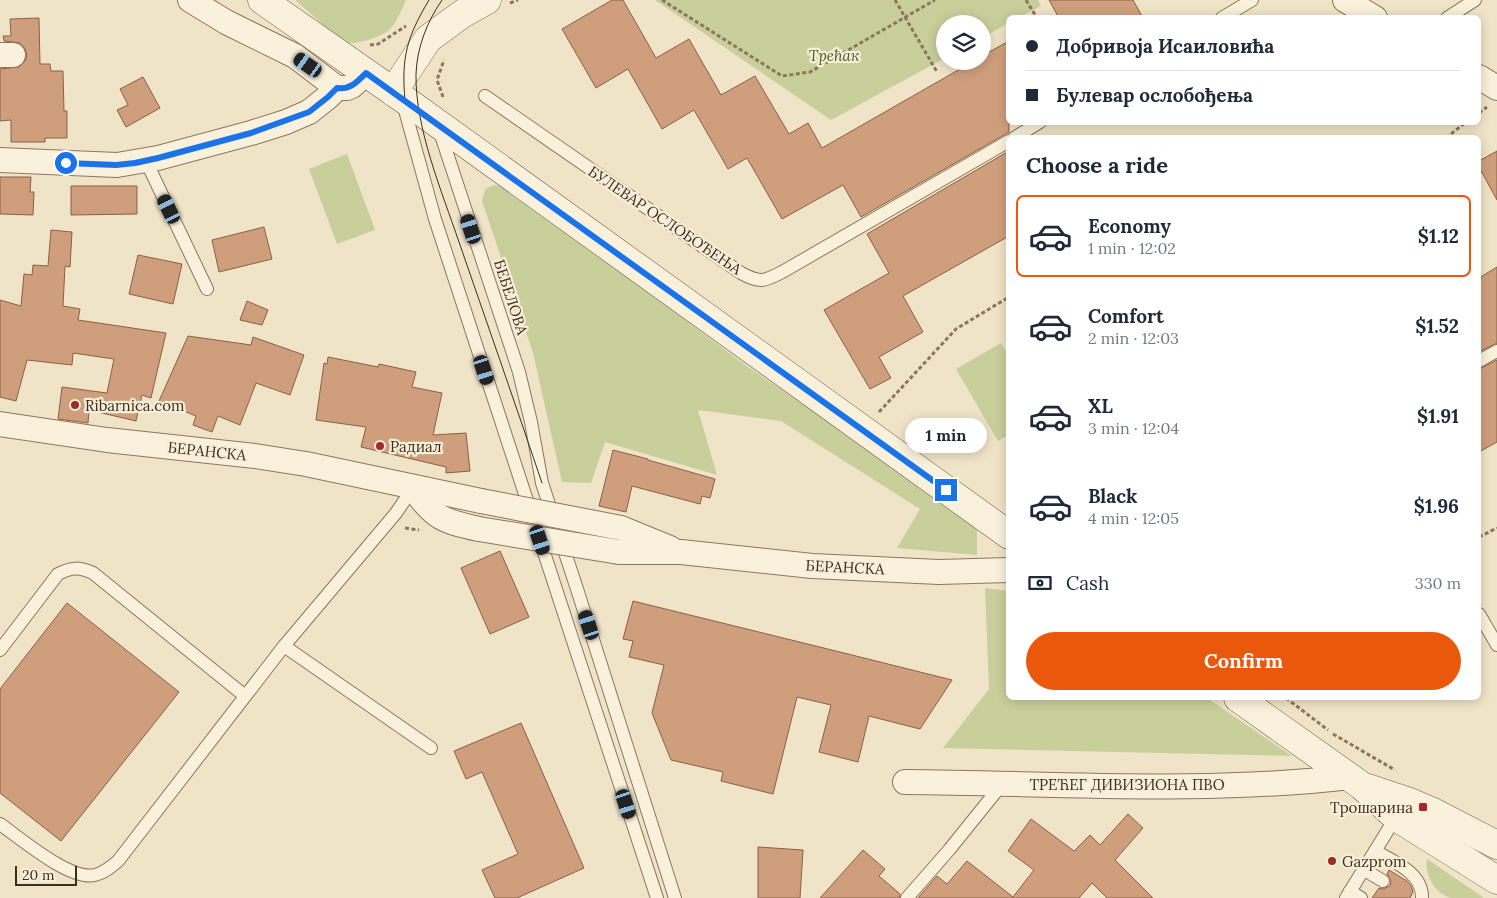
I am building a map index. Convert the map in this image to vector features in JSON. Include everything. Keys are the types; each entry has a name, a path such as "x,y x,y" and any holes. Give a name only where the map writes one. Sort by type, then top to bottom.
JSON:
{"main road":[{"path":"262,0 399,96 1006,533"},
{"path":"399,96 428,39 462,14 498,2"},
{"path":"1241,700 1356,782 1396,817 1497,880"},
{"path":"1356,782 1431,811 1497,845"}],"street":[{"path":"190,0 226,22 295,56 337,88 352,86 366,73"},
{"path":"1345,0 1370,15"},
{"path":"1481,78 1497,88"},
{"path":"0,160 116,165 146,161 286,122 309,112 337,88"},
{"name":"БЕРАНСКА","path":"0,424 107,440 256,456 338,470 413,488 621,528 681,552"},
{"name":"БЕРАНСКА","path":"413,488 427,508 455,524 619,552 681,552 812,566 939,572 1006,570"},
{"name":"ТРЕЋЕГ ДИВИЗИОНА ПВО","path":"905,782 1150,786 1356,782"}],"lane":[{"path":"1227,15 1252,0"},
{"path":"1452,15 1475,0"},
{"path":"399,96 406,114 438,228 657,898"},
{"name":"БУЛЕВАР ОСЛОБОЂЕЊА","path":"485,96 741,273 754,280 762,281 784,271 1006,143"},
{"name":"БЕБЕЛОВА","path":"437,124 519,372 532,422 542,483 675,898"},
{"path":"1019,135 1035,125"},
{"path":"146,161 207,288"},
{"path":"1481,360 1497,351"},
{"path":"0,824 66,870 81,875 94,876 118,861 284,646 396,513 413,488"},
{"path":"0,650 58,574 66,570 81,568 93,573 245,696"},
{"path":"1481,617 1497,645"},
{"path":"284,646 431,748"},
{"path":"907,898 949,850 1002,783"},
{"path":"1361,898 1348,895 1396,817"},
{"path":"1375,851 1412,874 1418,881 1422,898"},
{"path":"1363,869 1383,881"}],"path":[{"path":"498,2 518,0"},
{"path":"662,0 782,76 810,72 935,0"},
{"path":"896,0 937,72"},
{"path":"1026,0 1035,15"},
{"path":"369,45 378,44 410,23"},
{"path":"444,98 437,80 446,55"},
{"path":"1450,135 1462,125"},
{"path":"887,418 878,412 956,329 1006,299"},
{"path":"1481,537 1497,528"},
{"path":"1289,700 1333,734 1374,758"}],"green space":[{"path":"295,0 406,0 391,28 372,39 349,43 328,29"},
{"name":"Трећак","path":"655,0 1038,0 1041,6 1023,15 1006,15 1006,25 991,33 991,15 936,15 936,63 831,120"},
{"path":"347,154 375,230 337,244 309,169"},
{"path":"494,185 509,188 748,367 977,522 977,555 897,548 920,509 781,421 698,410 717,475 605,442 591,483 562,482 533,353 482,201 485,189"},
{"path":"1001,343 1006,351 1006,437 998,441 956,369"},
{"path":"985,588 1006,591 1006,700 1210,700 1292,756 943,748 989,689"},
{"path":"1427,859 1484,898 1452,898 1440,893 1429,877"}],"building":[{"path":"612,0 623,0 656,58 689,39 721,95 755,76 789,134 808,123 822,148 958,70 991,70 991,51 1006,43 1006,125 1009,125 1009,132 861,217 843,185 782,219 747,158 728,169 694,110 662,129 628,69 596,88 562,29"},
{"path":"1049,0 1133,0 1141,15 1057,15"},
{"path":"39,18 40,64 50,64 51,71 63,71 64,111 67,111 67,138 45,138 45,142 11,142 11,120 0,121 0,69 19,67 25,61 27,55 20,43 4,41 3,36 11,36 10,19"},
{"path":"143,77 160,108 126,127 117,110 128,105 120,89"},
{"path":"1497,151 1497,200 1481,171 1481,160"},
{"path":"1006,153 1006,238 903,296 923,332 879,357 891,378 870,389 824,310 889,273 867,234"},
{"path":"0,177 31,177 30,192 34,192 33,215 0,214"},
{"path":"71,186 137,186 137,214 71,215"},
{"path":"264,227 272,259 219,272 212,240"},
{"path":"51,230 72,232 70,267 65,266 63,306 80,309 78,320 166,333 151,398 142,395 136,421 89,410 88,423 58,419 62,387 107,393 114,359 73,353 72,365 27,360 16,401 0,397 0,300 21,306 24,274 32,275 33,265 48,266"},
{"path":"138,255 182,264 173,304 129,294"},
{"path":"1497,267 1497,343 1481,351 1481,277"},
{"path":"247,301 268,310 262,325 240,320"},
{"path":"188,336 251,345 253,337 304,355 290,395 256,383 240,425 218,416 212,432 193,425 196,416 159,401"},
{"path":"328,357 378,367 379,364 416,372 412,387 442,393 433,435 466,433 470,471 446,473 446,467 361,447 366,427 316,420 324,363 327,364"},
{"path":"1497,360 1497,442 1481,451 1481,368"},
{"path":"613,450 715,479 710,498 702,496 700,504 632,486 626,512 599,506"},
{"path":"500,551 529,617 490,634 461,568"},
{"path":"633,601 952,680 920,729 869,716 858,762 819,752 831,705 797,697 773,794 721,781 723,772 671,760 652,713 664,665 629,657 633,641 623,639"},
{"path":"67,603 179,692 61,841 0,793 0,689"},
{"path":"521,723 584,868 517,898 495,898 482,870 518,854 482,772 466,779 454,751"},
{"path":"1128,814 1143,828 1115,860 1153,898 1107,898 1092,883 1079,898 918,898 937,876 947,884 967,861 1013,897 1034,870 1008,851 1031,819 1074,851 1090,835 1100,845"},
{"path":"758,847 803,850 800,898 758,898"},
{"path":"863,850 885,869 879,876 900,894 899,898 820,898"},
{"path":"1389,870 1407,881 1411,886 1413,892 1410,898 1372,898 1379,888 1383,889 1390,886 1391,881 1387,874"}],"tram line":[{"path":"405,100 404,71 407,48 415,25 429,0"},
{"path":"442,0 427,26 418,54 416,74 420,116 431,160 542,483"}],"place":[{"name":"Ribarnica.com","path":"75,405"},
{"name":"Радиал","path":"380,446"},
{"name":"Трошарина","path":"1423,807"},
{"name":"Gazprom","path":"1332,861"}],"route":[{"path":"66,163 116,165 135,163 251,133 286,122 309,112 337,88 342,89 352,86 366,73 946,490"}]}
